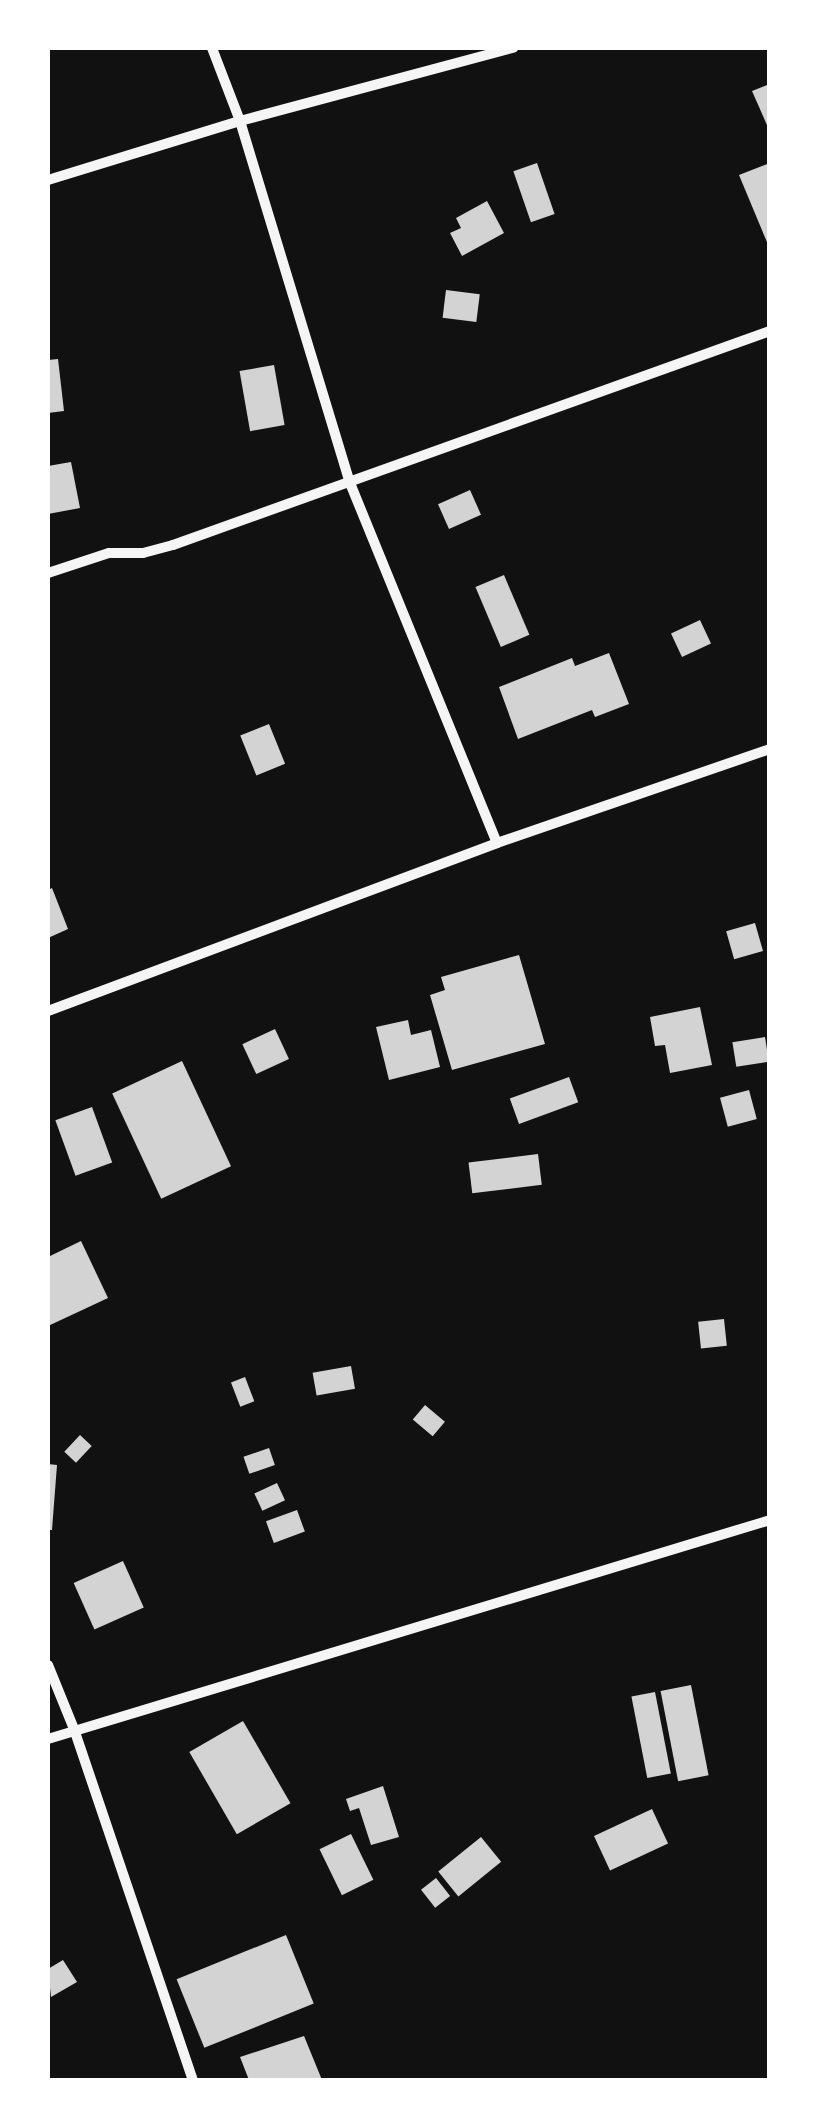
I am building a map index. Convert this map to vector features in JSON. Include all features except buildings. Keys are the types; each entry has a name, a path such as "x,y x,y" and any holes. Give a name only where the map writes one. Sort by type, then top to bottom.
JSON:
{"street":[{"path":"212,48 240,121 350,483 497,844"},
{"path":"48,180 240,121 512,48"},
{"path":"48,573 109,554 143,554 173,544 770,331"},
{"path":"48,1011 497,844 770,750"},
{"path":"48,1739 770,1520"},
{"path":"48,1665 74,1729 193,2080"}]}
